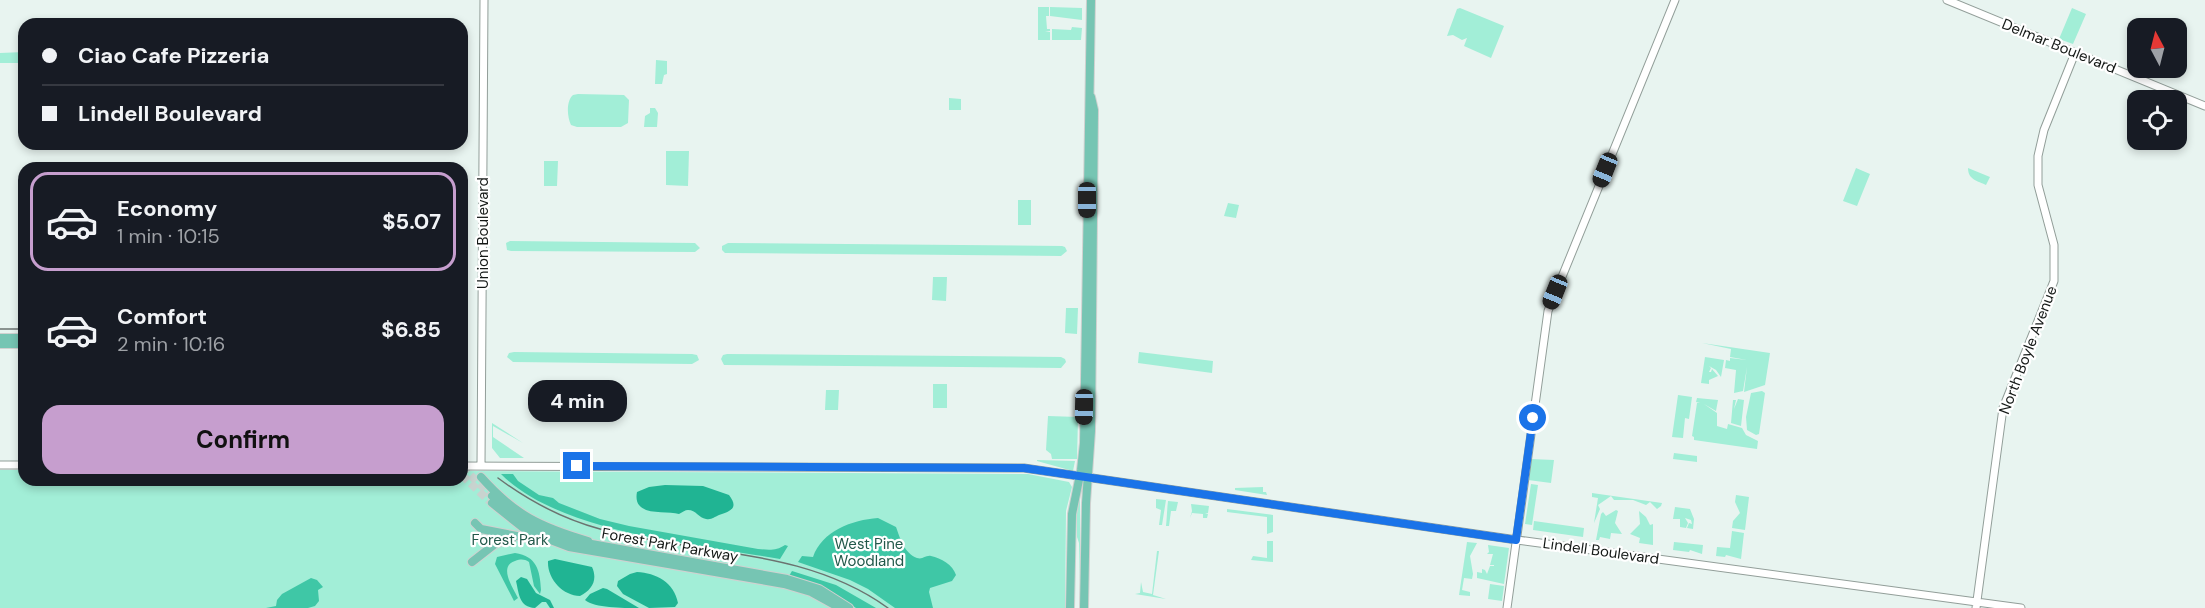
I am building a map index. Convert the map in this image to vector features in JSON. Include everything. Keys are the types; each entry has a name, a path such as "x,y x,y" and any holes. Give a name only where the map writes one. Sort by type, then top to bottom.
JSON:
{"main road":[{"name":"Union Boulevard","path":"481,466 484,0"},
{"path":"1070,608 1072,514 1084,442 1091,0"},
{"path":"1507,608 1550,305 1675,0"},
{"name":"Delmar Boulevard","path":"1947,0 2205,106"},
{"name":"North Boyle Avenue","path":"1976,605 2003,408 2052,290 2055,273 2054,245 2037,175 2038,156 2044,130 2075,53"},
{"path":"1084,608 1086,503 1091,431 1094,110 1091,95"},
{"path":"0,338 18,338"},
{"path":"0,344 18,344"},
{"path":"0,465 18,465"},
{"name":"Lindell Boulevard","path":"468,466 1024,468 1976,605 2021,608"},
{"path":"481,477 504,500 528,519 603,548"},
{"name":"Forest Park Parkway","path":"840,608 811,592 784,584 591,552 557,544 527,531 492,500 541,531 569,541 793,581 819,590 849,608"},
{"path":"475,523 481,529 557,544"},
{"path":"472,562 495,544 520,536"}],"green space":[{"path":"1038,7 1049,7 1049,16 1046,16 1047,29 1050,31 1045,32 1050,32 1050,40 1038,40"},
{"path":"1050,7 1082,8 1082,20 1050,16"},
{"path":"1460,8 1504,26 1491,58 1464,46 1467,38 1462,40 1453,35 1447,36 1457,9"},
{"path":"2072,8 2086,14 2073,44 2059,39"},
{"path":"1072,27 1082,28 1081,40 1052,40 1052,29 1071,30"},
{"path":"18,52 18,63 0,63 0,53"},
{"path":"656,60 667,61 667,74 664,75 662,84 655,84"},
{"path":"573,95 624,95 629,100 628,123 621,127 571,125 568,105"},
{"path":"949,98 961,99 961,110 949,110"},
{"path":"650,108 655,108 658,113 657,127 644,127 645,116 650,113"},
{"path":"666,151 689,151 688,186 666,185"},
{"path":"544,161 558,161 557,186 544,186"},
{"path":"1856,168 1870,174 1857,206 1843,201"},
{"path":"1968,168 1990,177 1986,185 1972,178"},
{"path":"1018,200 1031,200 1031,225 1018,225"},
{"path":"1228,203 1239,205 1236,218 1224,216"},
{"path":"510,241 695,243 700,248 695,252 511,251 507,250 506,243"},
{"path":"728,243 1062,246 1067,251 1061,256 725,253 722,246"},
{"path":"933,277 947,277 946,301 932,300"},
{"path":"1066,308 1078,308 1077,334 1065,333"},
{"path":"1702,343 1770,353 1765,385 1744,392 1747,367 1743,391 1734,393 1736,370 1725,368 1726,360 1730,361 1730,358 1747,360 1730,357 1731,349"},
{"path":"1139,352 1213,361 1212,373 1138,363"},
{"path":"509,353 692,354 697,355 699,360 692,364 513,362 507,357"},
{"path":"727,354 1061,357 1066,362 1061,368 724,365 721,359"},
{"path":"1705,357 1724,360 1721,377 1709,366 1711,368 1709,372 1712,369 1718,376 1709,380 1709,384 1701,383"},
{"path":"933,384 947,384 947,408 933,408"},
{"path":"826,390 839,390 838,410 825,410"},
{"path":"1762,391 1765,393 1759,434 1756,435 1747,430 1746,417 1751,393"},
{"path":"1678,395 1692,397 1689,419 1685,418 1683,438 1672,437"},
{"path":"1697,398 1718,400 1716,411 1704,404 1717,413 1717,426 1727,429 1728,424 1742,428 1746,435 1758,441 1757,449 1694,440 1692,436 1697,403 1700,403 1696,402"},
{"path":"1738,399 1744,400 1741,426 1731,423 1733,400 1736,400 1734,409"},
{"path":"1048,416 1078,417 1077,459 1052,459 1051,454 1046,450"},
{"path":"492,423 523,443 493,426 493,437 524,458 500,458 492,448"},
{"path":"1674,453 1697,456 1697,462 1673,459"},
{"path":"1531,459 1554,460 1551,483 1528,480"},
{"path":"1037,460 1075,461 1073,471"},
{"name":"Forest Park","path":"0,470 18,470 18,486 468,486 468,471 1028,474 1069,482 1072,487 1066,511 1065,608 0,608"},
{"path":"501,474 513,474 518,481 539,495 553,498 559,503 600,519 758,549 772,550 788,546 780,559 672,542 632,533 558,510 526,494"},
{"path":"1531,484 1538,485 1532,525 1525,524"},
{"path":"1263,487 1263,492 1267,495 1235,490 1235,488"},
{"path":"1592,493 1662,503 1657,509 1650,502 1646,505 1633,500 1614,500 1611,496 1598,505 1600,509 1594,523 1598,498 1592,497"},
{"path":"1080,494 1080,582 1077,513"},
{"path":"1736,495 1749,497 1745,530 1732,528 1733,521 1740,513 1735,502"},
{"path":"1156,499 1166,500 1162,525 1159,525 1161,510 1156,508"},
{"path":"1168,501 1178,502 1176,511 1171,511 1169,526 1166,526 1167,507"},
{"path":"1191,504 1209,506 1208,513 1205,513 1208,514 1207,518 1203,518 1203,514 1192,513 1190,518"},
{"path":"1675,507 1690,509 1694,519 1693,529 1687,528 1689,523 1692,524 1691,520 1685,518 1688,523 1686,528 1680,527 1680,519 1673,519"},
{"path":"1227,509 1273,515 1273,532 1267,534 1267,517 1227,512"},
{"path":"1618,511 1615,523 1622,534 1611,533 1610,539 1600,537 1596,540 1601,514 1603,512 1606,516"},
{"path":"1639,511 1650,525 1653,524 1653,545 1639,543 1640,538 1630,534 1640,524"},
{"name":"West Pine Woodland","path":"878,518 896,527 903,545 913,556 939,558 954,571 956,575 952,581 930,588 933,608 895,608 868,589 850,580 798,562 802,556 813,557 823,540 839,528 858,521"},
{"path":"1534,521 1584,528 1583,537 1533,530"},
{"path":"1732,531 1744,533 1741,559 1726,555 1725,557 1716,556 1717,547 1730,548"},
{"path":"1267,541 1273,541 1273,562 1251,560 1253,556 1267,558"},
{"path":"1467,542 1477,543 1470,556 1472,579 1464,578 1462,590 1470,592 1470,596 1459,595"},
{"path":"1674,542 1703,545 1702,554 1690,550 1689,552 1673,550"},
{"path":"1488,545 1509,548 1504,584 1477,578 1477,572 1482,573 1482,569 1487,574 1490,566 1494,566 1490,565 1493,554 1487,554"},
{"path":"1157,551 1159,551 1153,595 1166,599 1135,594 1140,593 1141,582 1143,592 1152,594"},
{"path":"515,553 533,561 540,577 540,594 534,586 529,562 517,560 510,564 507,572 518,598 514,601 495,564 497,557"},
{"path":"792,571 836,585 876,608 856,608 824,587 789,576"},
{"path":"311,578 317,580 323,587 318,590 319,601 315,606 266,608 276,606 282,594"},
{"path":"1490,584 1504,586 1502,601 1488,599"}],"shaded area":[{"path":"703,486 729,495 733,506 727,512 708,519 691,510 679,514 651,511 640,506 637,492 649,487"},
{"path":"555,559 592,567 594,580 591,588 580,596 562,590 553,580 548,568 548,561"},
{"path":"637,572 651,574 668,584 676,596 678,603 675,607 649,608 623,594 617,586 618,581"},
{"path":"521,577 527,579 536,593 550,600 554,608 550,608 546,602 542,602 535,608 526,605 519,595 516,581"},
{"path":"603,588 639,608 602,606 585,600 590,594"}],"tunnel":[{"path":"468,473 492,496"},
{"path":"468,481 489,501"}],"tram line":[{"path":"0,329 18,329"},
{"path":"498,478 547,508 586,525 636,537 785,563 855,588 888,608"}],"route":[{"path":"577,466 1024,468 1516,540 1533,418"}]}
